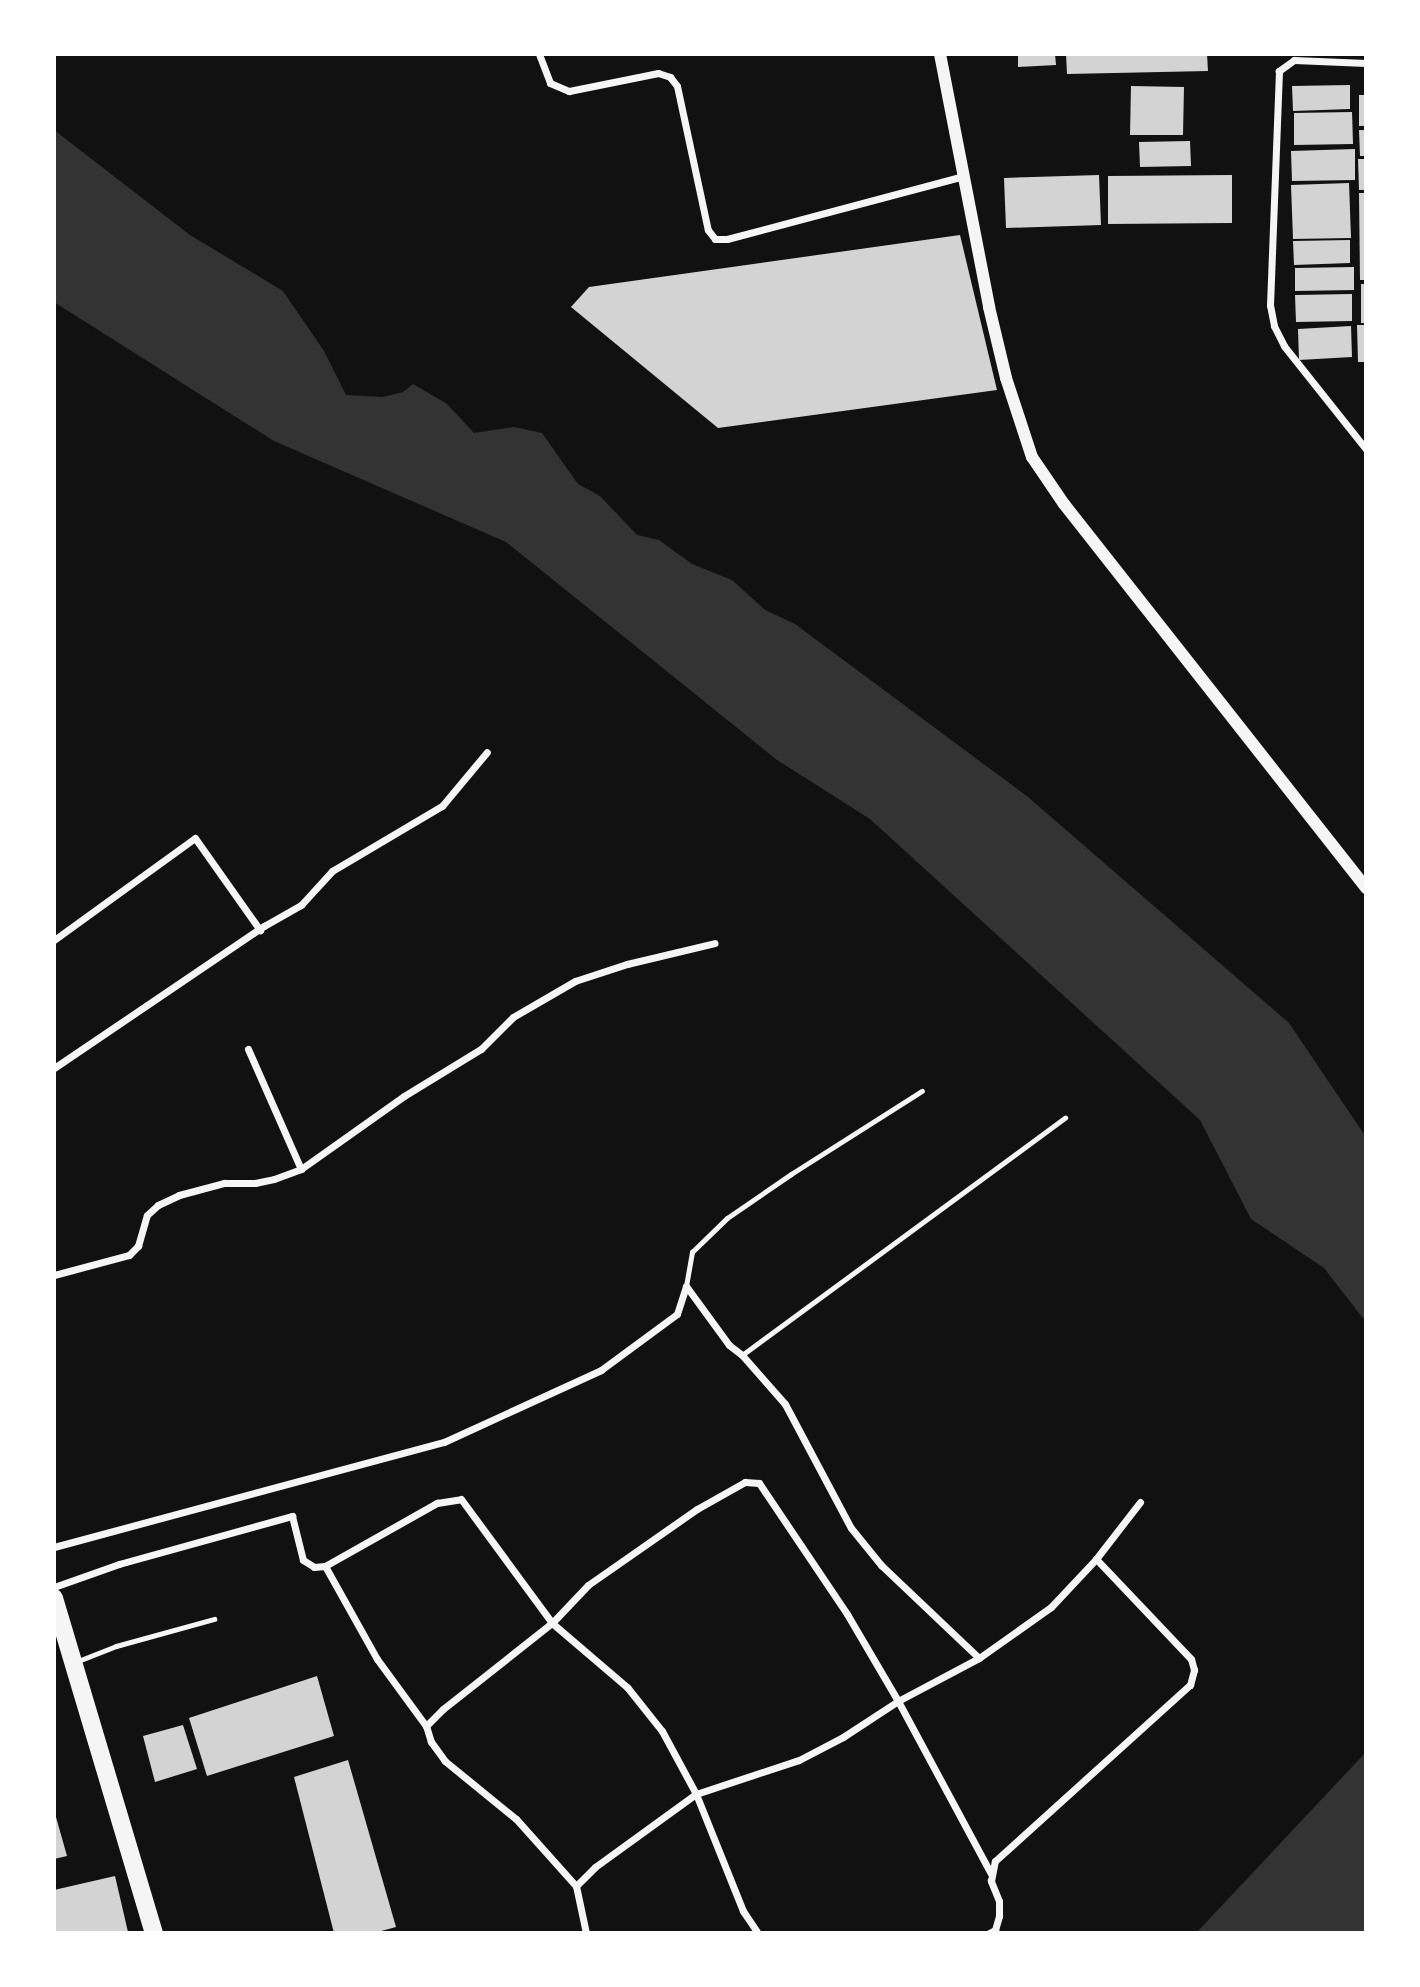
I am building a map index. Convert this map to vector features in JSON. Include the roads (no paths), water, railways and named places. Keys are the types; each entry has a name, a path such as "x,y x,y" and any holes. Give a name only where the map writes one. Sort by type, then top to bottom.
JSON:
{"main road":[{"path":"54,1598 58,1624 75,1662 155,1933"}],"street":[{"path":"539,54 550,83 569,91 658,73 670,77 677,86 708,230 715,239 727,239 964,176"},
{"path":"940,54 1006,378 1032,457 1064,504 1366,888"},
{"path":"1366,63 1294,60 1279,71 1270,305 1274,326 1284,345 1366,449"},
{"path":"54,1068 301,905 332,871 442,806 486,752"},
{"path":"54,940 195,838 260,930"},
{"path":"54,1275 129,1255 138,1246 148,1215 158,1205 179,1195 224,1183 255,1183 301,1169 404,1096 481,1049 513,1017 533,1003 575,981 627,964 715,943"},
{"path":"248,1049 301,1169"},
{"path":"686,1286 705,1316 729,1345 785,1404 851,1528 881,1565 979,1658"},
{"path":"54,1548 444,1442 601,1370 677,1314 686,1286"},
{"path":"426,1726 443,1709 552,1623 588,1585 697,1509 745,1482 760,1483 846,1614 898,1701 991,1874 993,1889 999,1901 999,1916 995,1930 989,1933"},
{"path":"54,1587 119,1564 292,1516 303,1560 314,1567 325,1566 437,1503 461,1499 552,1623 637,1698 662,1731 696,1794 743,1911 758,1933"},
{"path":"576,1886 595,1867 696,1794 799,1760 843,1737 898,1701 979,1658 1051,1607 1096,1559 1140,1502"},
{"path":"991,1874 995,1861 1004,1851 1191,1685 1194,1671 1191,1660 1096,1559"},
{"path":"325,1566 377,1659 426,1726 430,1742 445,1761 516,1819 576,1886 586,1933"}],"lane":[{"path":"686,1286 692,1252 727,1218 922,1091"},
{"path":"741,1355 1065,1118"},
{"path":"75,1662 116,1646 214,1619"}]}
